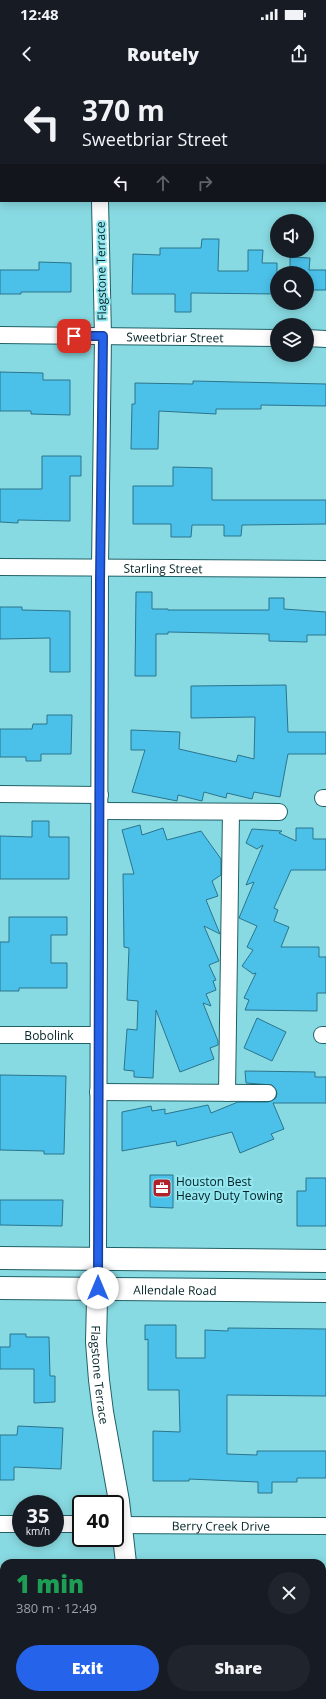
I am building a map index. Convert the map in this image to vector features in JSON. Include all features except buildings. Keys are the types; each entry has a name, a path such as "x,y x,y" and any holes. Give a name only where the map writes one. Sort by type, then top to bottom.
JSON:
{"main road":[{"path":"0,1258 326,1261"},
{"name":"Allendale Road","path":"0,1288 326,1291"}],"street":[{"name":"Flagstone Terrace","path":"100,202 103,336 100,567 98,1288 96,1342 99,1380 114,1495"},
{"name":"Sweetbriar Street","path":"0,335 270,338"},
{"path":"314,338 326,339"},
{"name":"Starling Street","path":"0,567 326,569"},
{"path":"0,794 100,803 231,812 279,812"},
{"path":"227,1093 231,812"},
{"name":"Bobolink","path":"0,1034 98,1035"},
{"path":"98,1092 268,1093"},
{"path":"0,1524 12,1524"},
{"name":"Berry Creek Drive","path":"124,1525 326,1526"},
{"name":"Flagstone Terrace","path":"123,1547 125,1559"}],"place":[{"name":"Houston Best Heavy Duty Towing","path":"162,1188"}],"route":[{"path":"74,336 103,336 100,582 98,1288"}]}
